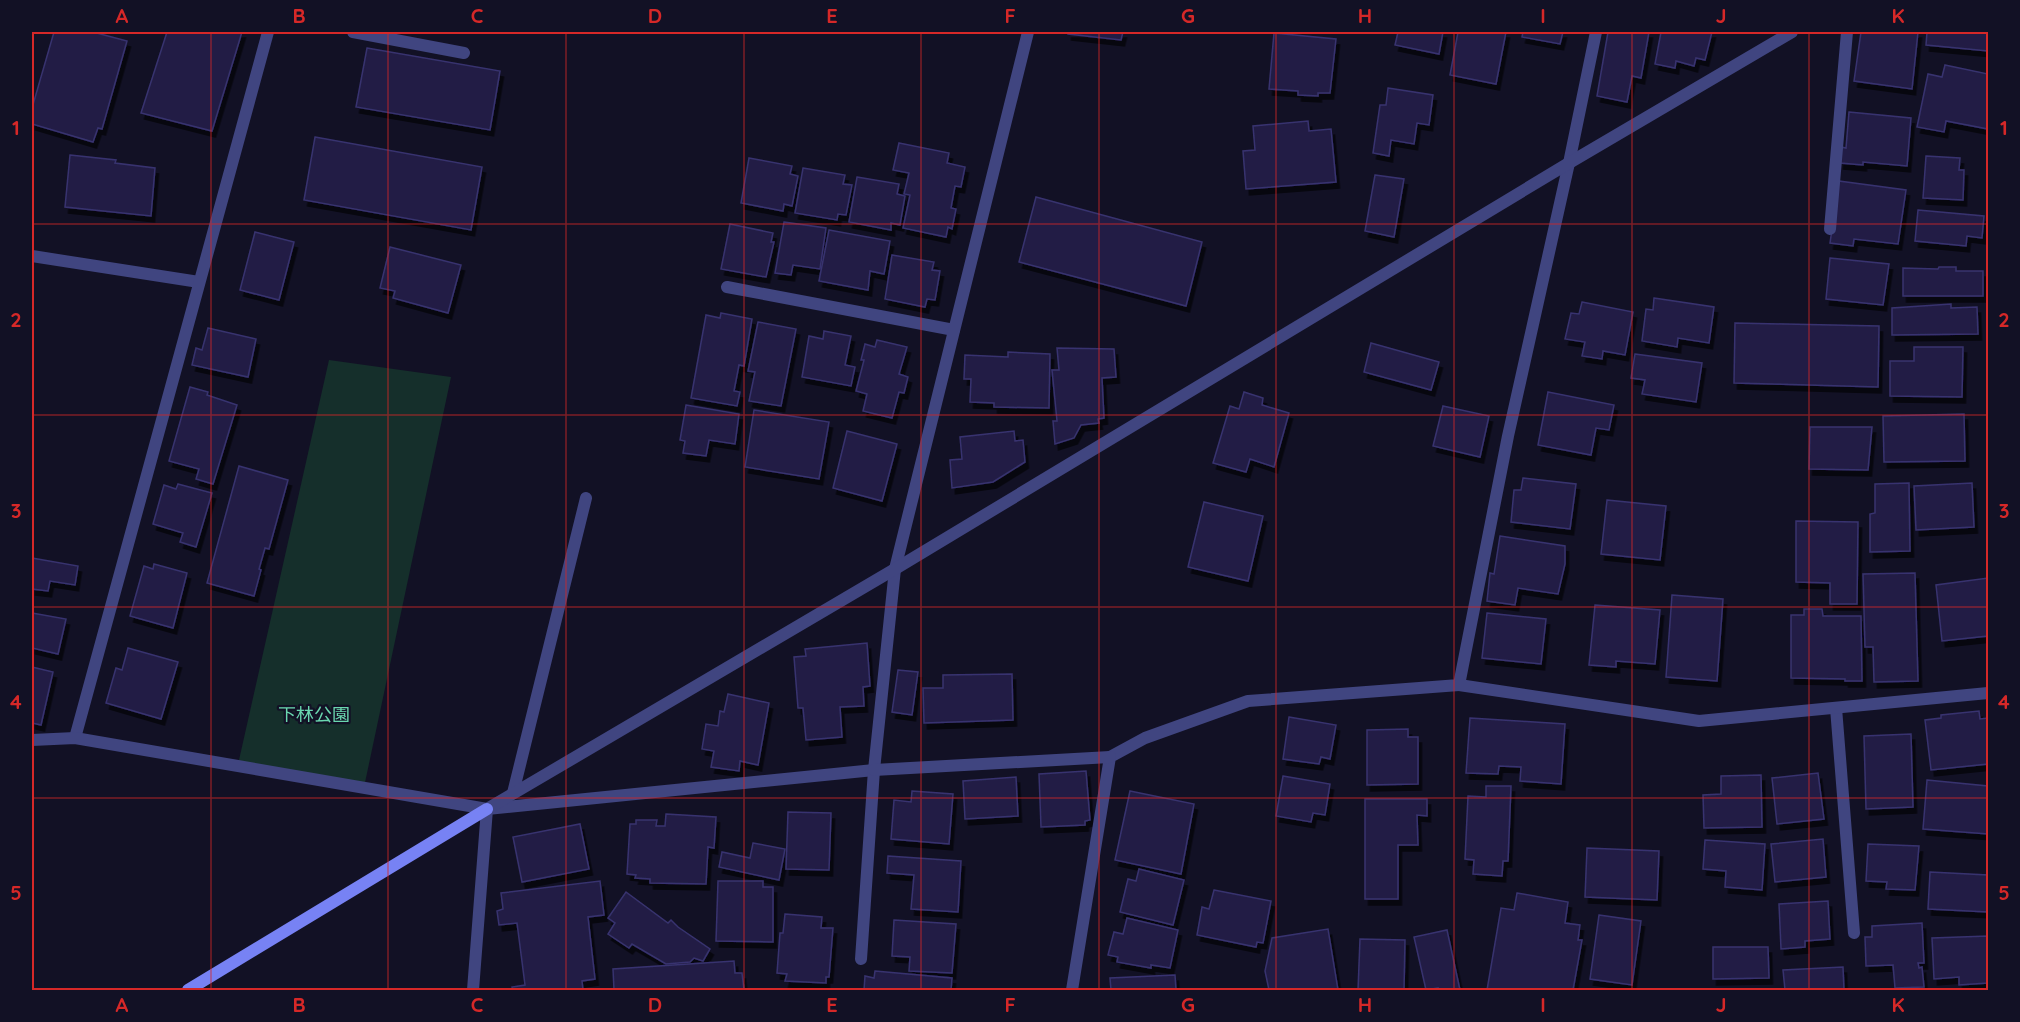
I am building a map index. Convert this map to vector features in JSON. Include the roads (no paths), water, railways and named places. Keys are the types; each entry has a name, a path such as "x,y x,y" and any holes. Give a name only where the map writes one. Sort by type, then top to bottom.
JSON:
{"street":[{"path":"75,738 268,32"},
{"path":"353,32 464,53"},
{"path":"861,959 874,770 895,569 1028,32"},
{"path":"1459,685 1508,436 1596,32"},
{"path":"188,990 513,793 895,569 1569,163 1792,32"},
{"path":"1830,229 1847,32"},
{"path":"32,256 199,282"},
{"path":"727,287 954,330"},
{"path":"513,793 586,498"},
{"path":"32,740 75,738 487,809 874,770 1110,757 1145,738 1248,701 1459,685 1699,721 1989,693"},
{"path":"1836,708 1854,933"},
{"path":"1072,990 1110,757"},
{"path":"473,990 487,809"}],"park label":[{"name":"下林公園","path":"314,715"}]}
